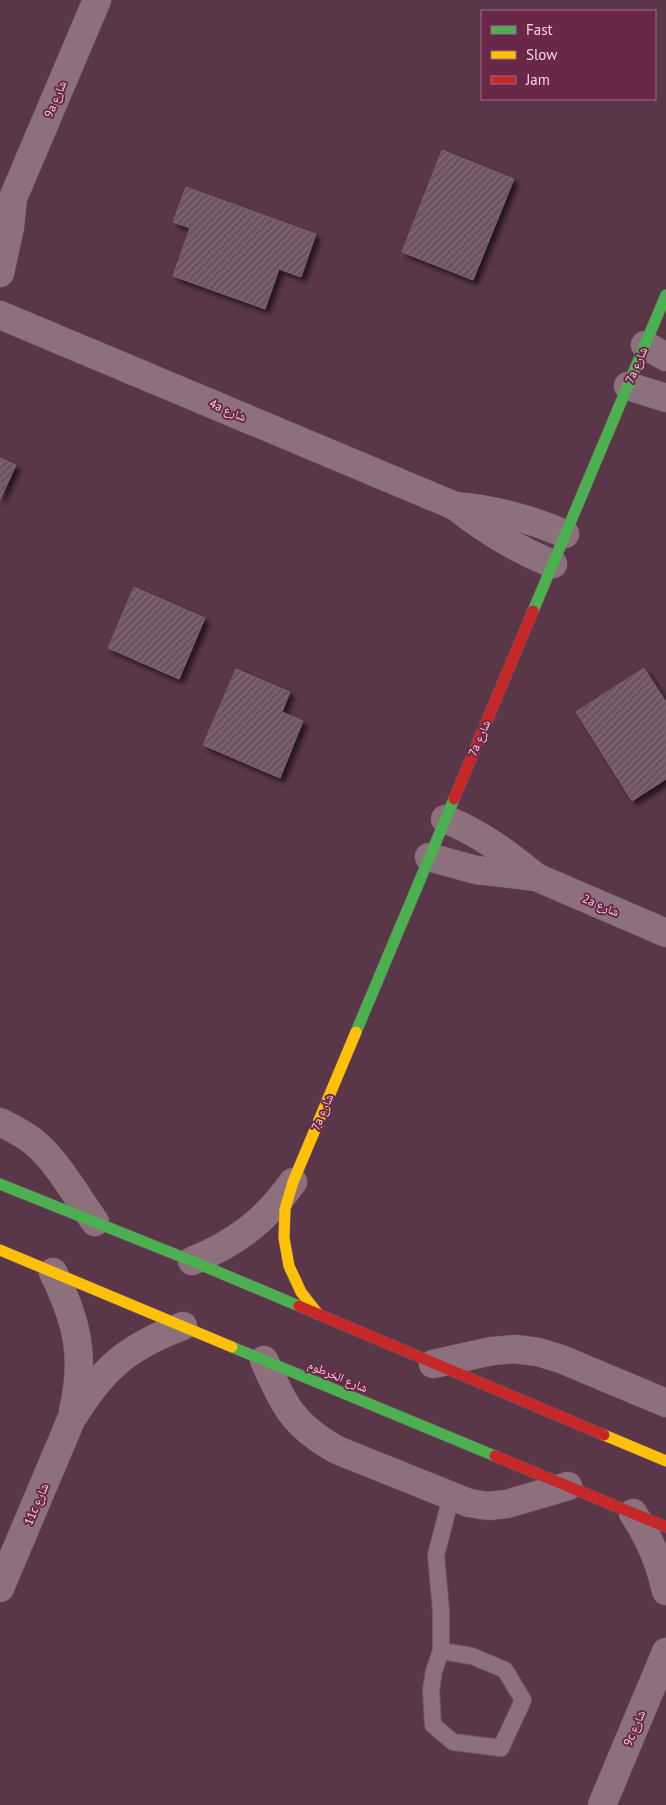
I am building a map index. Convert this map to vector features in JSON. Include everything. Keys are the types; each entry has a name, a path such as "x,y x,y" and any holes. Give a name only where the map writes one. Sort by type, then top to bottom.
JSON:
{"main road":[{"name":"7a شارع","path":"318,1314 301,1292 289,1266 284,1238 285,1209 293,1182 628,386 655,351 666,295"},
{"path":"0,1184 192,1261 666,1462"},
{"name":"شارع الخرطوم","path":"7,1257 53,1272 666,1528"}],"street":[{"name":"9a شارع","path":"0,273 10,227 7,206 96,0"},
{"name":"4a شارع","path":"0,314 455,506 501,540 553,564"},
{"path":"628,386 666,398"},
{"name":"4a شارع","path":"455,506 512,514 565,534"},
{"name":"2a شارع","path":"446,819 488,840 513,857 536,878"},
{"name":"2a شارع","path":"430,858 476,870 536,878 666,933"},
{"path":"0,1122 33,1141 46,1153 95,1222"},
{"name":"7a شارع","path":"192,1261 216,1251 238,1238 278,1203 293,1182"},
{"name":"11c شارع","path":"53,1272 66,1299 76,1328 80,1359 78,1390 71,1420"},
{"name":"11c شارع","path":"0,1588 71,1420 87,1394 106,1371 121,1358 155,1336 183,1326"},
{"path":"433,1364 492,1351 515,1349 538,1352 560,1359 666,1403"},
{"path":"264,1360 283,1403 294,1418 322,1442 337,1450 451,1497 469,1503 488,1506 507,1504 568,1486"},
{"path":"633,1513 656,1556 666,1591"},
{"name":"9c شارع","path":"602,1805 666,1652"}],"lane":[{"path":"441,1650 472,1656 505,1670 523,1700 501,1748 453,1742 433,1725 431,1690 434,1671 441,1650 441,1611 436,1555 451,1497"}],"building":[{"path":"442,150 514,179 473,280 402,252"},
{"path":"186,187 316,234 301,277 279,269 265,309 173,276 190,228 173,222"},
{"path":"0,458 16,465 0,500"},
{"path":"134,587 205,618 179,679 108,648"},
{"path":"644,668 666,702 666,779 632,801 576,712"},
{"path":"236,669 290,692 282,712 303,721 280,778 203,745"}],"traffic: fast":[{"path":"533,611 666,295"},
{"path":"356,1032 454,799"},
{"path":"0,1184 299,1306"},
{"path":"232,1347 495,1456"}],"traffic: slow":[{"path":"318,1314 301,1292 289,1266 284,1238 285,1209 293,1182 356,1032"},
{"path":"0,1250 232,1347"},
{"path":"604,1435 666,1461"}],"traffic: jam":[{"path":"454,799 533,611"},
{"path":"299,1306 604,1435"},
{"path":"495,1456 666,1527"}]}
